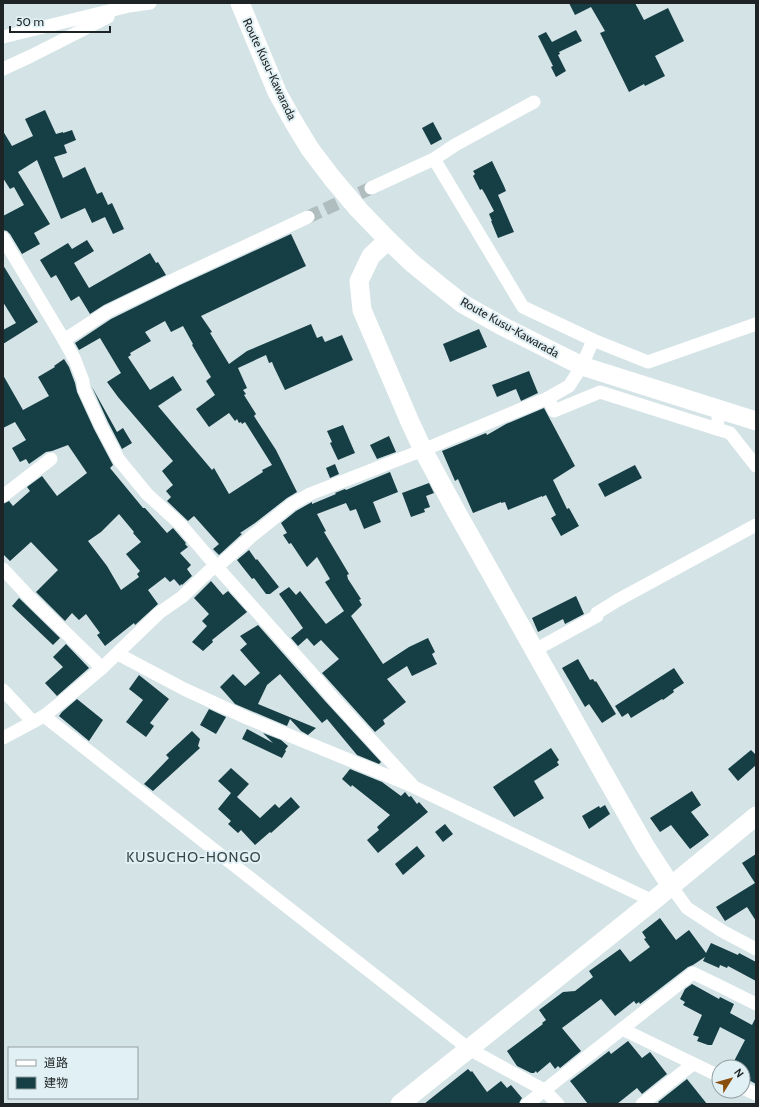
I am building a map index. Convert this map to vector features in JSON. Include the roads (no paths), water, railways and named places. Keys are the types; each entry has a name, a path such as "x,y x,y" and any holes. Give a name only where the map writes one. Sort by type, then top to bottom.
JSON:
{"street":[{"path":"3,37 129,6 150,3"},
{"name":"Route Kusu-Kawarada","path":"240,3 277,92 310,149 358,210 412,263 463,304 502,326 582,366 756,421"},
{"path":"3,69 129,6"},
{"path":"371,188 434,159 455,145 534,102"},
{"path":"434,159 522,307 594,340 648,362 756,324"},
{"path":"64,340 114,309 176,278 308,217"},
{"path":"3,238 75,360 83,381 84,389 119,460 146,494 181,525 310,670 331,696 414,787"},
{"path":"388,240 371,256 359,281 362,310 423,450 645,846 671,886 687,908 722,931 756,949"},
{"path":"3,738 38,719 64,700 118,654 159,613 182,597 209,571 217,567 252,536 292,504 310,494 423,450 548,398 569,386 582,366 594,340"},
{"path":"548,398 554,411 600,392 730,433 756,466"},
{"path":"717,429 720,410"},
{"path":"3,496 51,459"},
{"path":"535,650 597,616 597,613 618,600 756,525"},
{"path":"3,569 33,601 102,668"},
{"path":"118,654 184,689 247,718 414,787 653,901"},
{"path":"3,690 38,719 224,858 469,1049 544,1090 558,1104"},
{"path":"400,1104 653,901 756,816"},
{"path":"527,1104 693,973 756,1004"},
{"path":"622,1029 711,1072"},
{"path":"642,1104 693,1064"}],"tunnel":[{"path":"308,217 371,188"}],"district":[{"name":"KUSUCHO-HONGO","path":"194,857"}]}
